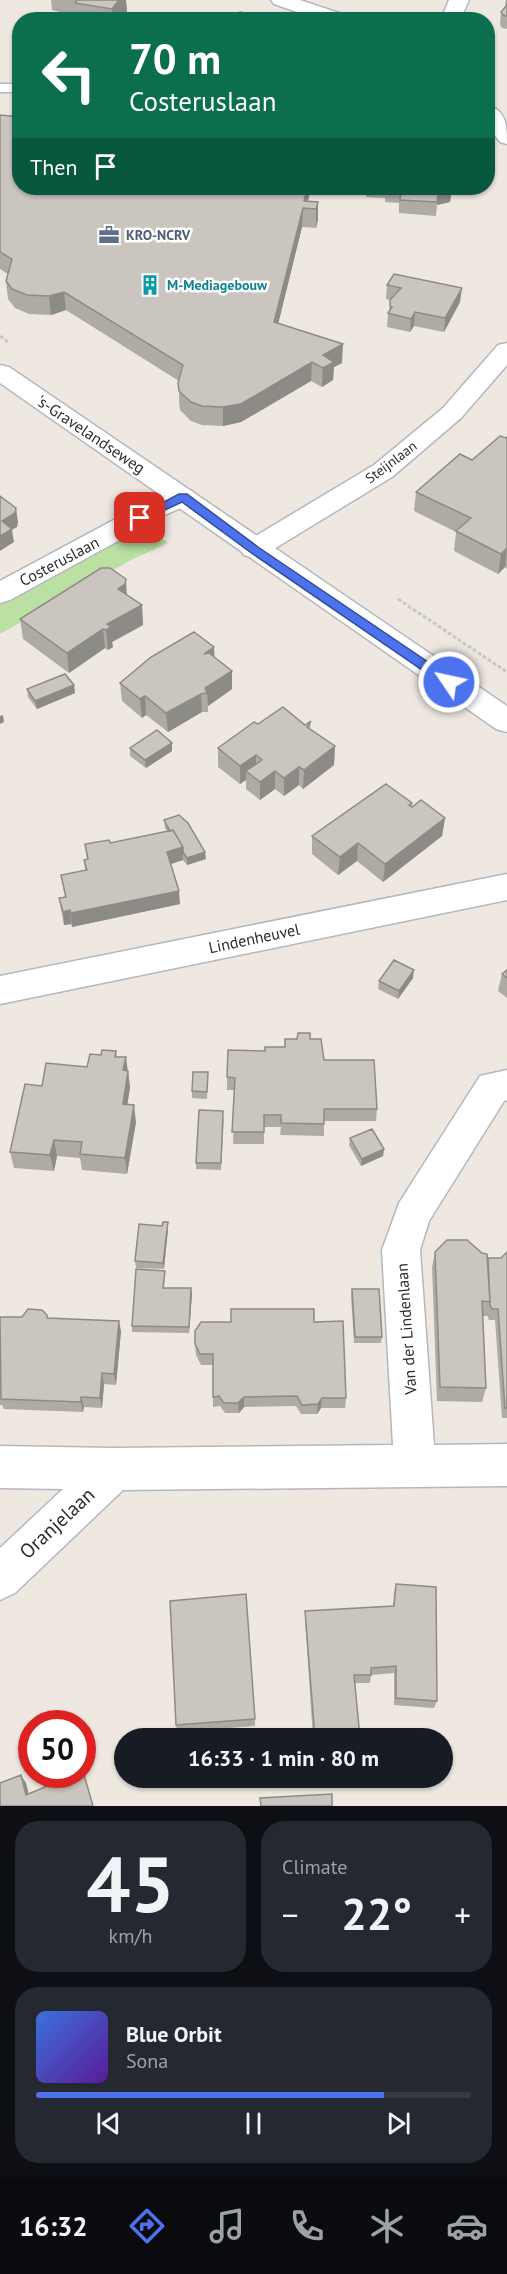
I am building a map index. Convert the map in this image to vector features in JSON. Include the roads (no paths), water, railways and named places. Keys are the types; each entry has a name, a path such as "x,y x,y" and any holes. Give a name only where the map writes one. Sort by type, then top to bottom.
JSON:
{"street":[{"path":"281,0 317,12"},
{"path":"495,122 507,138"},
{"name":"Steijnlaan","path":"254,549 383,471 452,413 507,350"},
{"name":"'s-Gravelandseweg","path":"0,372 507,721"},
{"name":"Costeruslaan","path":"0,593 159,507 183,497"},
{"name":"Lindenheuvel","path":"0,990 507,886"},
{"name":"Van der Lindenlaan","path":"415,1466 401,1250 412,1215 493,1087 507,1085"},
{"path":"0,1467 114,1469 507,1465"},
{"name":"Oranjelaan","path":"0,1578 114,1469"}],"place":[{"name":"KRO-NCRV","path":"109,235"},
{"name":"M-Mediagebouw","path":"150,285"}]}
